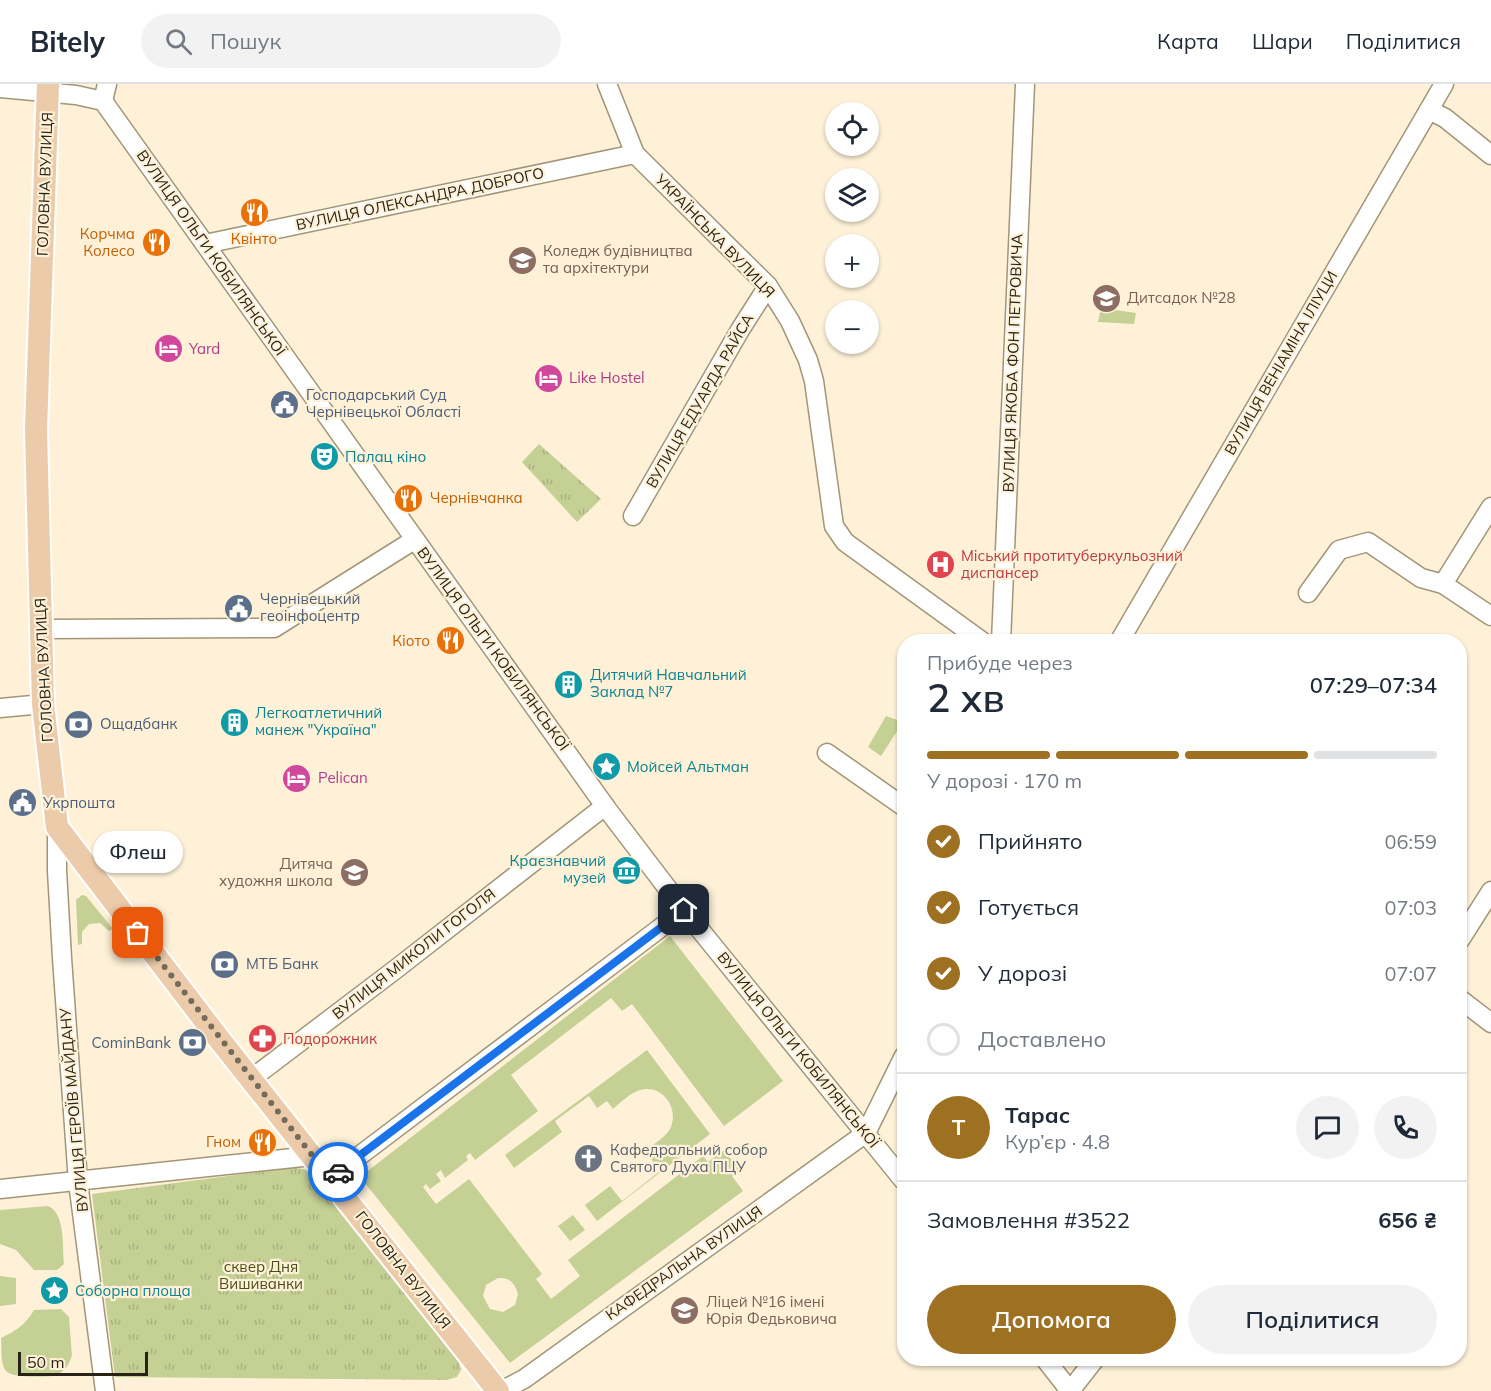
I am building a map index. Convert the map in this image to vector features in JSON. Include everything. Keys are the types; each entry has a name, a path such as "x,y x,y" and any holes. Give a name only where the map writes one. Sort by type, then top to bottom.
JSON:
{"main road":[{"name":"ГОЛОВНА ВУЛИЦЯ","path":"48,88 36,430 43,704 57,827 251,1079 500,1391"}],"street":[{"name":"УКРАЇНСЬКА ВУЛИЦЯ","path":"607,84 635,154 768,286 790,321 808,360 814,381 834,526 845,542 972,634"},
{"name":"ВУЛИЦЯ ЯКОБА ФОН ПЕТРОВИЧА","path":"1001,634 1025,84"},
{"name":"ВУЛИЦЯ ВЕНІАМІНА ІЛІУЦИ","path":"1124,634 1444,84"},
{"path":"0,88 48,88 76,95 105,92"},
{"name":"ВУЛИЦЯ ОЛЬГИ КОБИЛЯНСЬКОЇ","path":"105,92 205,244 605,806 684,910 897,1172"},
{"path":"1429,110 1445,118 1491,155"},
{"name":"ВУЛИЦЯ ОЛЕКСАНДРА ДОБРОГО","path":"205,244 635,154"},
{"name":"ВУЛИЦЯ ЕДУАРДА РАЙСА","path":"633,516 740,330 768,286"},
{"path":"1443,584 1491,507"},
{"path":"41,628 274,628 414,540"},
{"path":"1308,593 1339,550 1368,542 1421,578 1443,584 1491,616"},
{"path":"0,708 43,704"},
{"path":"827,753 897,802"},
{"name":"ВУЛИЦЯ МИКОЛИ ГОГОЛЯ","path":"251,1079 605,806"},
{"name":"ВУЛИЦЯ ГЕРОЇВ МАЙДАНУ","path":"57,827 61,946 78,1182 105,1391"},
{"path":"1467,929 1491,891"},
{"path":"330,1178 684,910"},
{"path":"1467,1004 1491,1023"},
{"path":"866,1133 897,1070"},
{"name":"КАФЕДРАЛЬНА ВУЛИЦЯ","path":"500,1391 524,1378 866,1133"},
{"path":"0,1189 312,1155"},
{"path":"1051,1366 1071,1391 1090,1366"}],"green space":[{"path":"1101,308 1136,313 1134,324 1098,322"},
{"path":"539,444 601,499 577,522 522,462"},
{"path":"886,716 897,720 897,731 881,756 868,747"},
{"path":"82,895 86,896 113,929 109,931 100,923 89,924 82,932 82,944 78,945 76,900"},
{"path":"670,936 783,1081 724,1126 632,1004 622,1011 611,998 511,1075 538,1111 475,1160 470,1153 466,1156 468,1160 445,1178 441,1170 436,1174 441,1181 430,1189 426,1184 423,1187 436,1204 469,1179 542,1274 536,1279 551,1299 580,1276 568,1260 703,1156 708,1162 724,1150 739,1170 732,1176 743,1191 510,1363 360,1177","holes":["498,1278 511,1282 518,1294 515,1305 503,1312 490,1309 483,1296 486,1285"]},
{"path":"647,1050 710,1134 597,1221 585,1205 610,1186 622,1201 660,1171 645,1151 665,1135 673,1121 671,1106 662,1094 648,1089 640,1090 629,1095 613,1109 607,1101 597,1108 589,1096 555,1121 562,1132 514,1168 505,1155"},
{"name":"сквер Дня Вишиванки","path":"289,1168 302,1169 315,1175 459,1362 461,1370 457,1377 447,1380 115,1377 92,1194"},
{"path":"48,1206 54,1210 60,1223 64,1264 57,1270 34,1270 16,1250 0,1244 0,1210"},
{"path":"573,1215 585,1230 570,1241 558,1226"},
{"path":"0,1276 16,1278 16,1304 0,1306"},
{"path":"61,1309 69,1317 72,1356 67,1367 57,1376 22,1376 6,1371 2,1360 1,1338 20,1327 34,1310"}],"way so far":[{"path":"138,933 330,1178 338,1172"}],"place":[{"name":"Квінто","path":"254,212"},
{"name":"Корчма Колесо","path":"156,243"},
{"name":"Коледж будівництва та архітектури","path":"522,260"},
{"name":"Дитсадок №28","path":"1106,298"},
{"name":"Yard","path":"168,349"},
{"name":"Like Hostel","path":"548,378"},
{"name":"Господарський Суд Чернівецької Області","path":"285,404"},
{"name":"Палац кіно","path":"324,457"},
{"name":"Чернівчанка","path":"409,498"},
{"name":"Міський протитуберкульозний диспансер","path":"940,565"},
{"name":"Чернівецький геоінфоцентр","path":"239,608"},
{"name":"Кіото","path":"451,641"},
{"name":"Дитячий Навчальний Заклад №7","path":"569,684"},
{"name":"Легкоатлетичний манеж \"Україна\"","path":"234,722"},
{"name":"Ощадбанк","path":"79,724"},
{"name":"Мойсей Альтман","path":"606,767"},
{"name":"Pelican","path":"297,778"},
{"name":"Укрпошта","path":"22,803"},
{"name":"Краєзнавчий музей","path":"627,870"},
{"name":"Дитяча художня школа","path":"354,873"},
{"name":"Флеш","path":"138,933"},
{"name":"МТБ Банк","path":"225,964"},
{"name":"Подорожник","path":"262,1039"},
{"name":"CominBank","path":"192,1043"},
{"name":"Гном","path":"262,1142"},
{"name":"Кафедральний собор Святого Духа ПЦУ","path":"589,1159"},
{"name":"Соборна площа","path":"54,1291"},
{"name":"Ліцей №16 імені Юрія Федьковича","path":"685,1311"}],"route":[{"path":"338,1172 684,910"}]}
